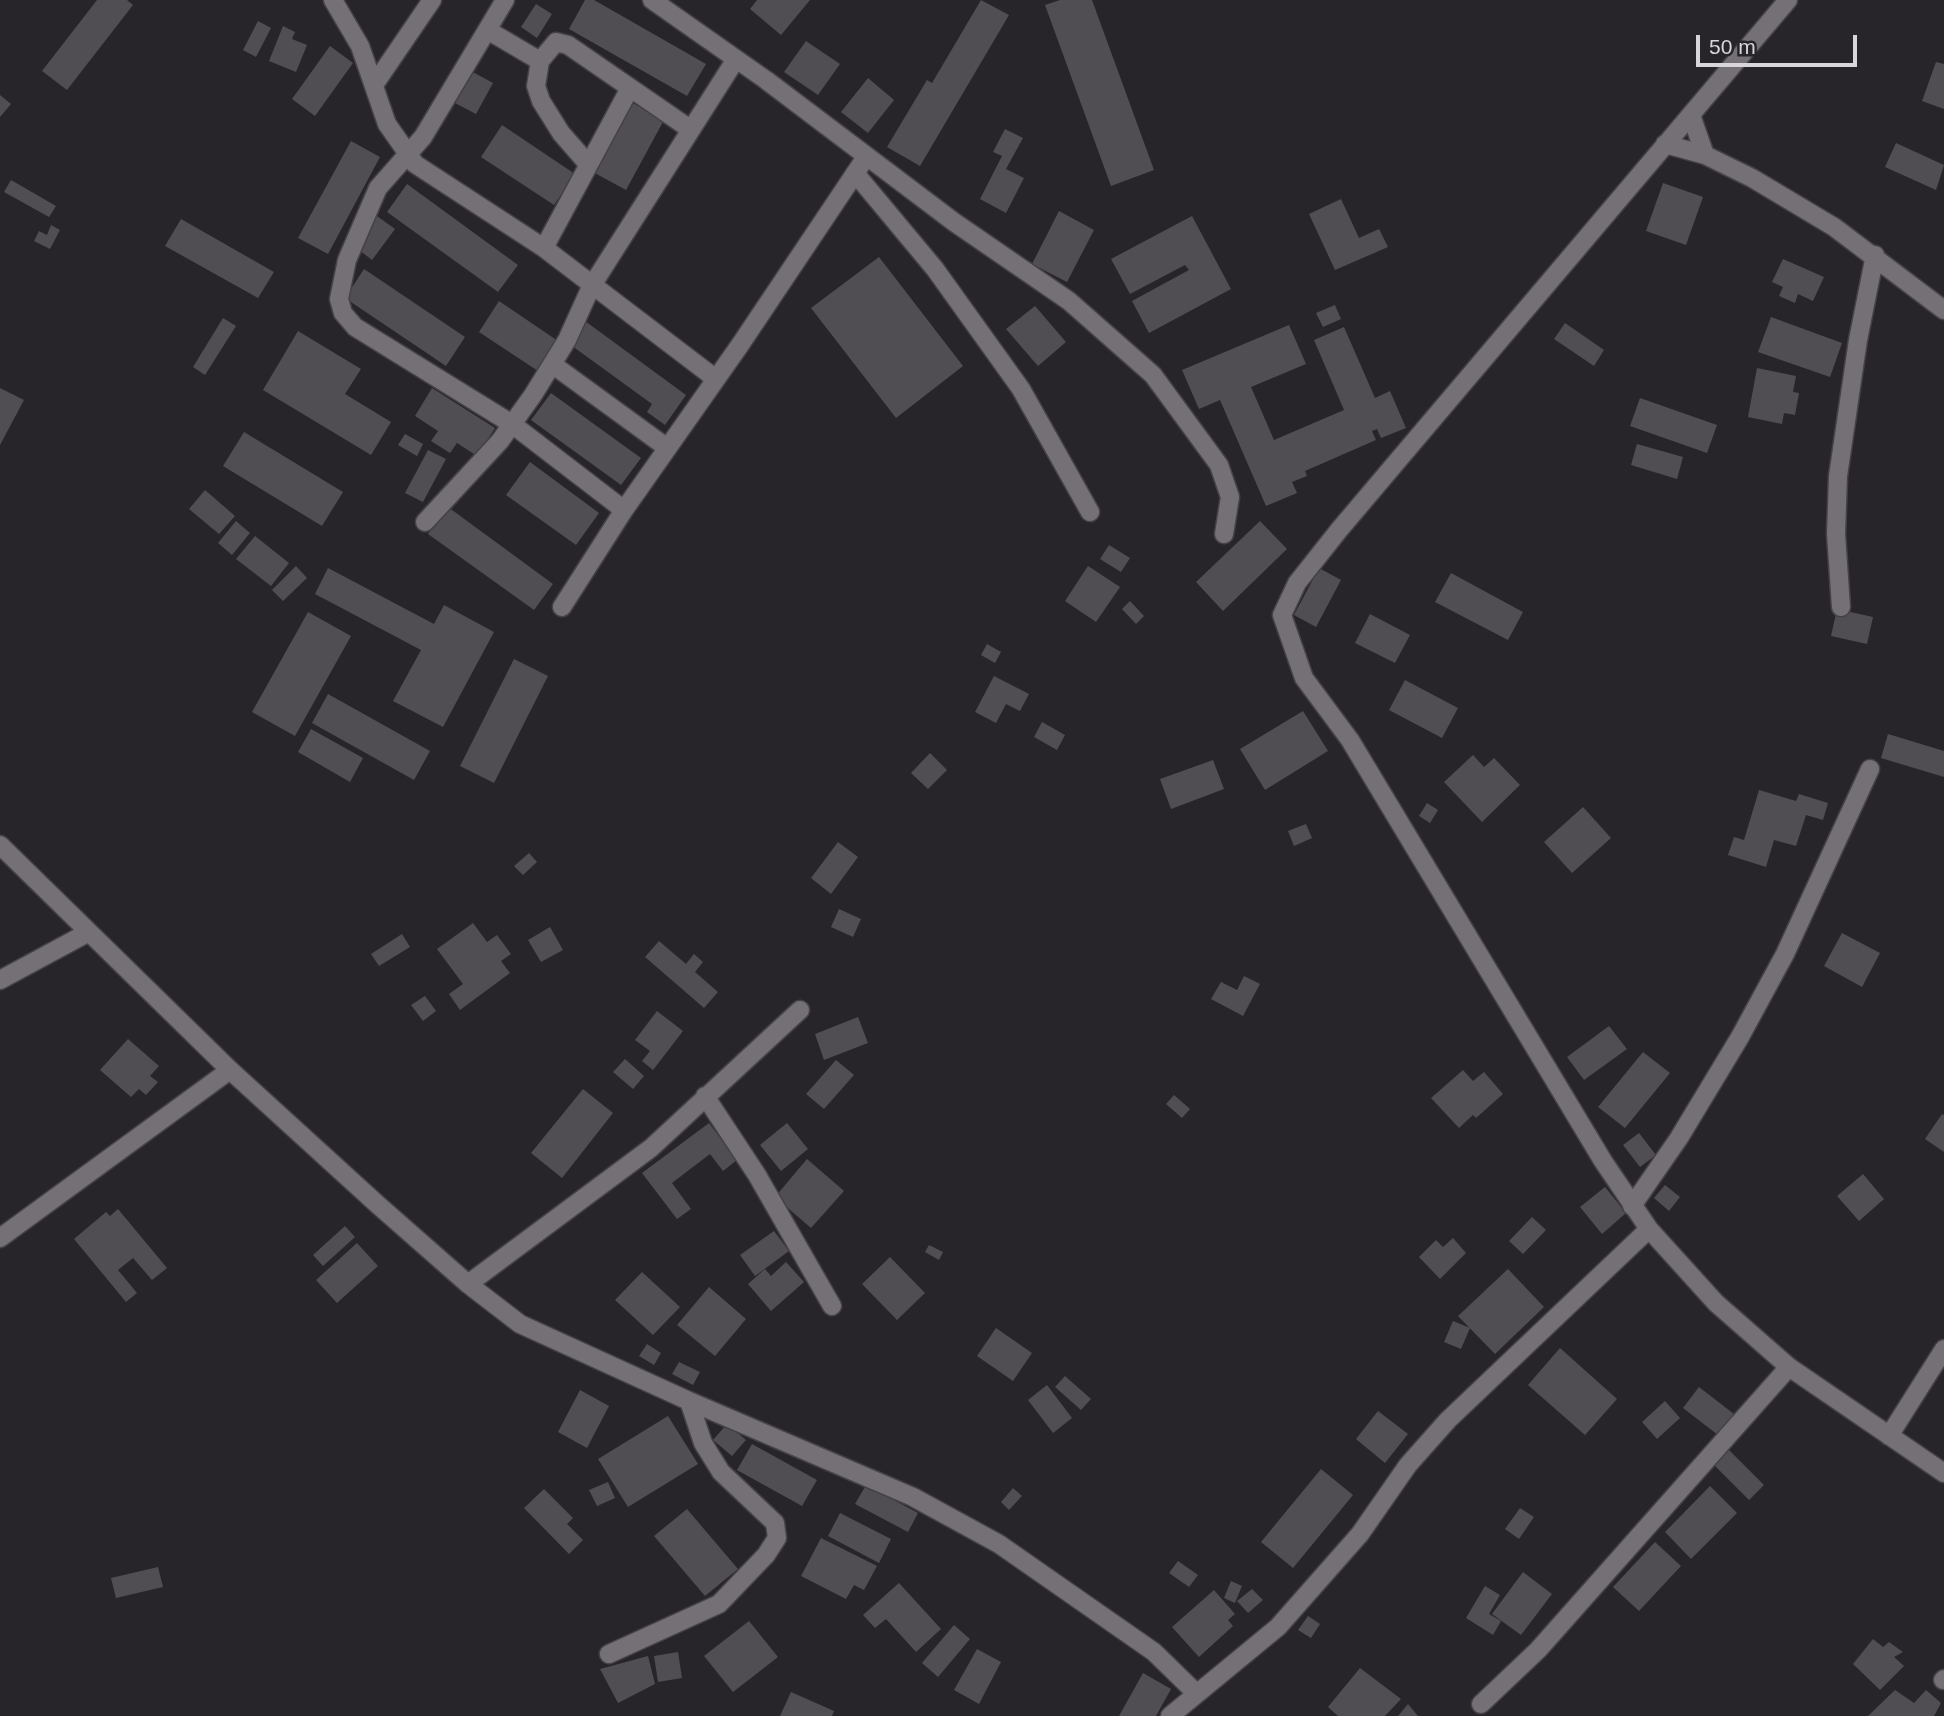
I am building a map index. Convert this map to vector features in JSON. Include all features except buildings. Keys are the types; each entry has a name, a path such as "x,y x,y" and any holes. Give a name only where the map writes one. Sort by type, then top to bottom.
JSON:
{"street":[{"path":"333,0 360,46 387,124 407,156 544,248 716,379"},
{"path":"374,85 432,0"},
{"path":"505,0 489,31 423,136 378,188 347,260 339,299 343,313 355,327 512,424 624,510"},
{"path":"652,0 1069,301 1153,375 1219,465 1230,497 1224,534"},
{"path":"1788,0 1339,530 1297,583 1282,615 1304,678 1350,740 1648,1229 1716,1303 1789,1367 1944,1472"},
{"path":"489,31 540,61"},
{"path":"587,164 561,133 541,100 536,86 540,61 555,42 561,42 690,129"},
{"path":"425,522 512,424 552,364 592,287 736,59"},
{"path":"544,248 630,88"},
{"path":"1691,116 1705,155"},
{"path":"1665,144 1705,155 1775,192 1875,255 1944,310"},
{"path":"562,607 666,447 716,379 866,157"},
{"path":"855,173 935,269 1021,389 1090,512"},
{"path":"1841,607 1836,534 1838,476 1858,340 1875,255"},
{"path":"552,364 666,447"},
{"path":"1632,1206 1679,1138 1740,1037 1785,954 1870,769"},
{"path":"0,845 230,1070 468,1284 520,1324 689,1401 913,1497 999,1544 1154,1652 1196,1693"},
{"path":"0,980 89,932"},
{"path":"468,1284 651,1148 800,1010"},
{"path":"0,1238 230,1070"},
{"path":"705,1096 757,1175 832,1306"},
{"path":"1170,1716 1278,1627 1360,1534 1408,1465 1448,1420 1648,1229"},
{"path":"1889,1436 1944,1349"},
{"path":"1481,1704 1538,1650 1789,1367"},
{"path":"609,1654 719,1604 766,1555 777,1538 775,1523 715,1463 703,1443 689,1401"}]}
